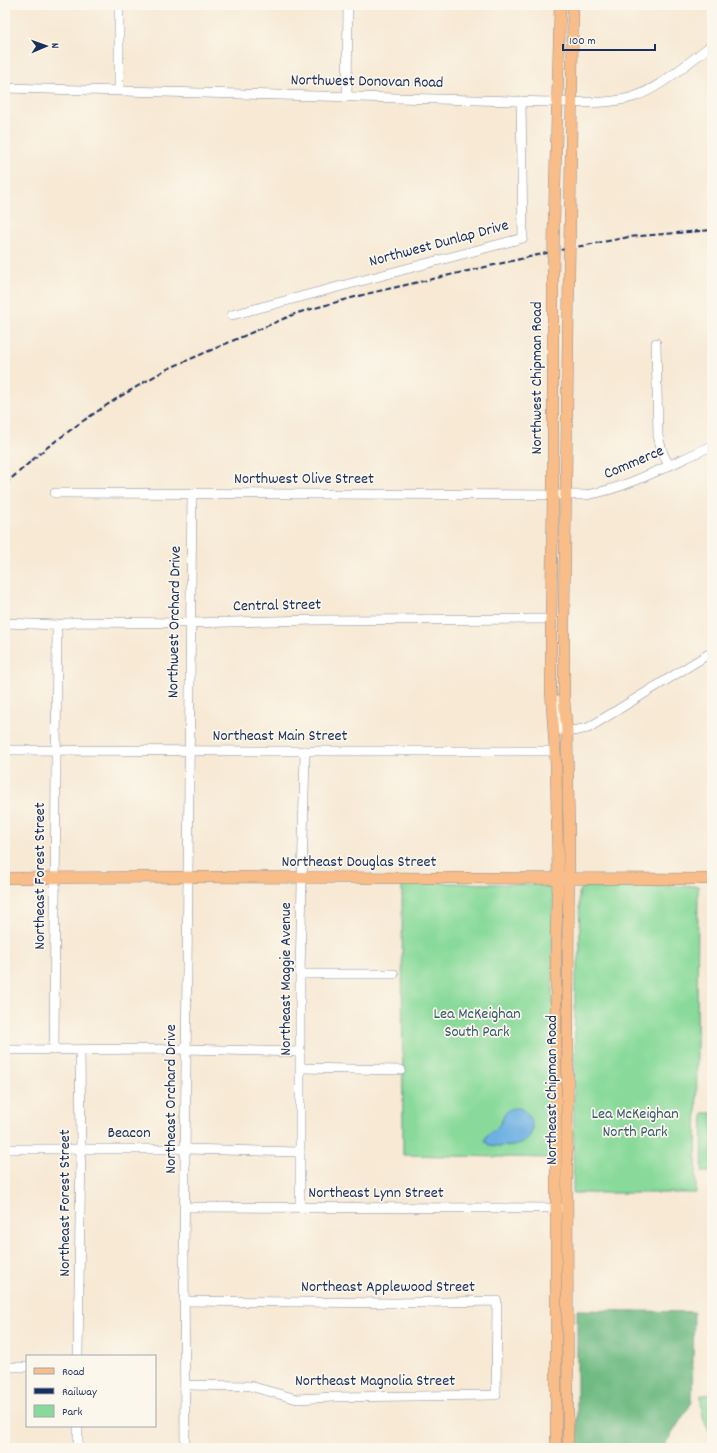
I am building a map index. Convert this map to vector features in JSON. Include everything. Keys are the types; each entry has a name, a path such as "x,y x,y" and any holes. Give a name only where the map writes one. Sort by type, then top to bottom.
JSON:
{"main road":[{"name":"Northwest Chipman Road","path":"555,751 551,691 553,275 560,5"},
{"name":"Northwest Chipman Road","path":"567,732 564,699 565,496 573,5"},
{"name":"Northeast Chipman Road","path":"556,1448 570,879 567,732"},
{"name":"Northeast Chipman Road","path":"555,751 558,878 556,934 568,1448"},
{"name":"Northeast Douglas Street","path":"5,878 303,877 712,879"}],"street":[{"path":"119,5 119,90"},
{"path":"346,97 348,5"},
{"name":"Northwest Donovan Road","path":"5,88 558,102 572,104 633,97 656,86 712,45"},
{"name":"Northwest Dunlap Drive","path":"232,315 523,238 521,101"},
{"path":"656,343 658,436 669,465"},
{"name":"Commerce","path":"553,496 586,495 604,492 622,486 712,446"},
{"name":"Northwest Olive Street","path":"55,493 553,496"},
{"name":"Northwest Orchard Drive","path":"189,751 192,494"},
{"name":"Central Street","path":"5,623 57,625 75,622 190,623 317,620 551,619"},
{"name":"Northeast Forest Street","path":"54,1050 57,625"},
{"path":"551,691 557,702 560,730 567,732 588,728 712,652"},
{"name":"Northeast Main Street","path":"5,750 555,751"},
{"name":"Northeast Orchard Drive","path":"185,1448 184,1301 189,751"},
{"name":"Northeast Maggie Avenue","path":"300,1208 300,974 305,751"},
{"path":"300,974 394,974"},
{"path":"5,1050 186,1049 300,1052"},
{"name":"Northeast Forest Street","path":"78,1355 81,1148 80,1050"},
{"path":"301,1068 401,1070"},
{"name":"Beacon","path":"5,1148 186,1149 300,1152"},
{"name":"Northeast Lynn Street","path":"185,1207 562,1208"},
{"name":"Northeast Applewood Street","path":"184,1301 394,1303 497,1301 496,1395"},
{"path":"5,1367 26,1367"},
{"name":"Northeast Magnolia Street","path":"185,1385 250,1386 297,1399 333,1397 496,1395"},
{"path":"78,1427 78,1448"}],"green space":[{"name":"Lea McKeighan South Park","path":"402,882 553,885 552,1158 403,1155"},
{"name":"Lea McKeighan North Park","path":"583,886 698,886 696,1193 573,1193 575,980 580,952 579,891"},
{"path":"703,1113 712,1113 712,1172 702,1172"},
{"path":"577,1310 694,1312 692,1402 664,1448 577,1448"},
{"path":"701,1395 712,1395 712,1436 703,1417"}],"water":[{"path":"519,1108 527,1114 532,1126 532,1131 527,1140 514,1146 490,1145 485,1141 487,1136 500,1123 507,1111"}],"railway":[{"path":"5,484 45,449 80,423 116,399 165,370 297,313 366,294 560,250 629,237 712,230"}]}
